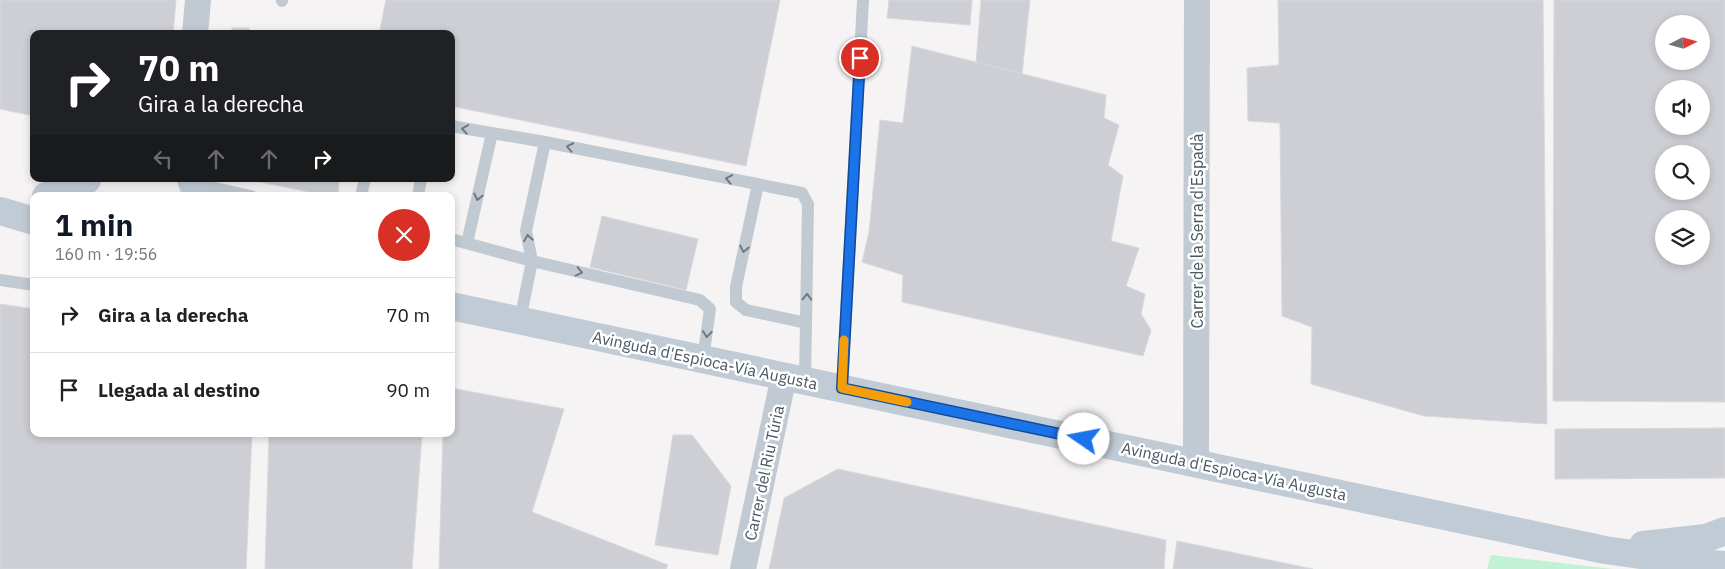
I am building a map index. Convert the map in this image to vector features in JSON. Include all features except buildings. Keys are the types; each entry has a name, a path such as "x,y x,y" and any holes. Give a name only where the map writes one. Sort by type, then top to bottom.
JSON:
{"street":[{"path":"195,30 198,0"},
{"name":"Carrer de la Serra d'Espadà","path":"1196,462 1197,0"},
{"path":"61,192 87,185"},
{"path":"0,206 30,201"},
{"path":"0,212 30,220"},
{"name":"Avinguda d'Espioca-Vía Augusta","path":"455,307 1605,550 1698,564 1725,565"},
{"name":"Carrer del Riu Túria","path":"744,569 794,379"},
{"path":"1605,550 1706,538 1725,531"}],"lane":[{"path":"842,388 863,0"},
{"path":"455,127 545,142 802,193 808,204 806,323 794,379"},
{"path":"468,243 492,133"},
{"path":"520,320 532,261 526,231 545,142"},
{"path":"194,184 232,192"},
{"path":"758,184 736,287 736,302 746,310 806,323"},
{"path":"455,240 532,261 700,300 710,309 703,359"},
{"path":"0,280 30,284"}],"green space":[{"path":"1491,555 1613,569 1487,569"}],"slow traffic":[{"path":"844,340 842,388 907,402"}],"route":[{"path":"860,58 842,388 1084,439"}]}
